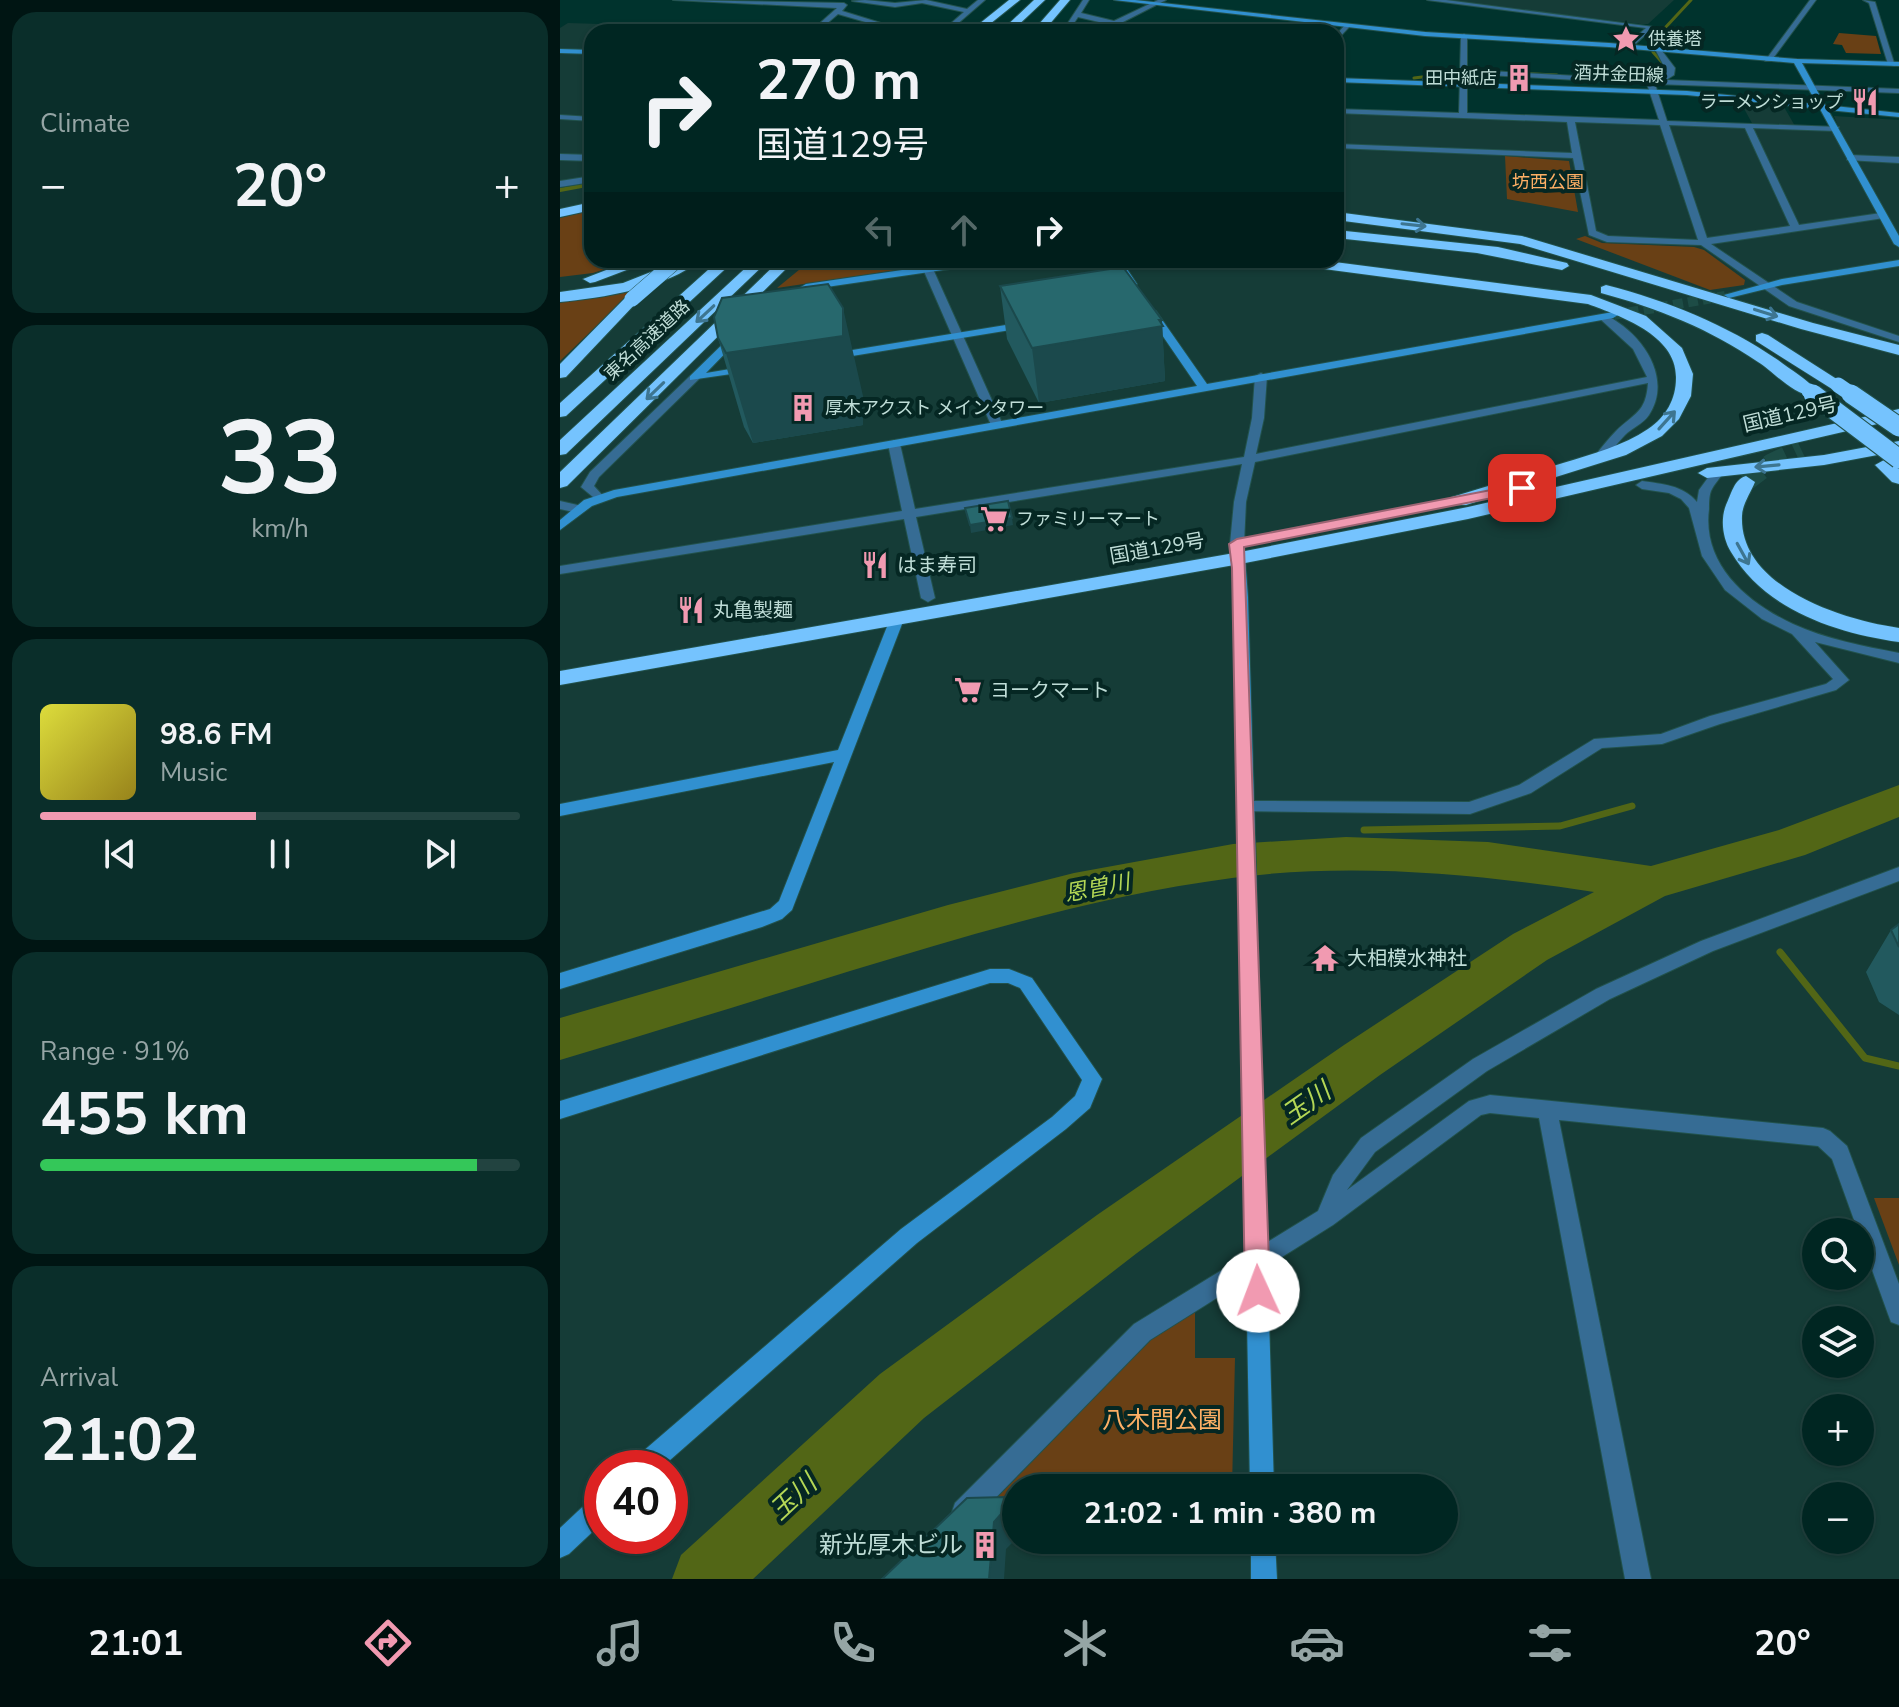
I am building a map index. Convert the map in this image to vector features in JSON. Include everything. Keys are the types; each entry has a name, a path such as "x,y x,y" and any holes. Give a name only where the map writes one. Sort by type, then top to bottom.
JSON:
{"highway":[{"path":"966,24 994,0"},
{"path":"984,24 1016,0"},
{"path":"990,24 1016,0"},
{"path":"1014,24 1040,0"},
{"path":"1020,24 1040,0"},
{"path":"1045,24 1068,0"},
{"path":"1053,24 1068,0"},
{"path":"560,196 584,192"},
{"path":"560,203 584,198"},
{"path":"560,213 584,208"},
{"path":"1344,217 1503,236 1899,350"},
{"path":"1344,235 1611,265"},
{"path":"1482,250 1577,269 1636,285 1695,304 1743,327 1818,389 1891,462 1899,478"},
{"path":"1344,256 1605,290 1668,308 1718,330 1818,389 1899,443"},
{"path":"1344,267 1562,294 1605,304 1640,319 1668,340 1679,356 1685,374 1683,396 1673,415 1656,432 1635,445 1464,507"},
{"path":"560,283 606,275 625,268"},
{"path":"560,373 632,299 668,268"},
{"path":"560,297 631,285 672,268"},
{"name":"東名高速道路","path":"560,412 719,268"},
{"name":"東名高速道路","path":"560,450 753,268"},
{"path":"738,323 782,268"},
{"path":"560,482 738,323 794,268"},
{"path":"1818,389 1899,427"},
{"name":"国道129号","path":"1464,507 1899,402"},
{"name":"国道129号","path":"560,678 897,619 1464,507 1899,414"},
{"path":"1801,449 1899,427"},
{"path":"1464,507 1642,485 1719,471 1824,460 1899,443"},
{"path":"1746,482 1734,505 1733,532 1744,559 1754,571 1783,597 1823,618 1869,631 1899,635"},
{"name":"国道129号","path":"560,662 928,598 1238,551"}],"street":[{"path":"676,0 839,8 884,24"},
{"path":"822,24 839,8 856,0 895,5 922,1 968,11"},
{"path":"953,24 982,0"},
{"path":"1070,24 1086,0"},
{"path":"1117,0 1329,24"},
{"path":"1076,14 1116,23 1163,0"},
{"path":"1430,0 1651,27 1631,46"},
{"path":"1768,59 1813,0"},
{"path":"1344,26 1768,59 1895,64 1872,2 1866,0"},
{"path":"1344,30 1347,26"},
{"path":"1463,115 1464,36"},
{"path":"1652,87 1671,73 1671,68 1657,48"},
{"path":"560,51 584,52"},
{"path":"1797,61 1899,244"},
{"path":"1427,83 1427,78 1464,74 1652,87 1899,91"},
{"name":"酒井金田線","path":"1344,80 1652,87 1899,115"},
{"path":"1652,87 1704,243 1793,304 1899,339"},
{"path":"1344,111 1836,129"},
{"path":"560,117 584,118"},
{"path":"1570,119 1592,233 1607,239 1704,243 1881,216"},
{"path":"1748,126 1796,229"},
{"path":"1344,146 1576,156"},
{"path":"560,157 584,158"},
{"path":"1850,158 1899,160"},
{"path":"560,184 584,180"},
{"path":"1729,295 1899,263"},
{"path":"798,288 935,268"},
{"path":"1121,268 1139,294"},
{"path":"928,269 997,425"},
{"path":"1146,305 1203,387"},
{"path":"560,526 578,509 599,498 1261,376 1608,316 1638,345 1647,359 1653,379 1651,404 1642,418 1620,432 1600,457"},
{"path":"599,498 587,487 594,475 694,378 738,323"},
{"path":"818,358 1036,323"},
{"path":"694,378 756,368"},
{"path":"1261,376 1251,459 1236,528 1262,1474"},
{"path":"560,570 1251,459 1653,379"},
{"path":"894,444 928,598"},
{"path":"1700,526 1705,490 1719,471"},
{"path":"1642,485 1685,496 1696,509 1703,544 1714,569 1760,612 1797,631 1842,647 1899,658"},
{"path":"560,505 578,509"},
{"path":"560,981 681,947 776,914 786,905 897,619"},
{"path":"1245,807 1470,808 1525,789 1599,743 1662,739 1715,720 1831,687 1842,680 1797,631"},
{"path":"560,810 845,754"},
{"path":"1326,1218 1340,1182 1368,1145 1480,1065 1603,994 1707,946 1899,874"},
{"path":"560,1110 990,976 1009,976 1026,983 1092,1079 1083,1102 1059,1123 909,1236 664,1450"},
{"path":"954,1523 1142,1332 1257,1256 1326,1218 1476,1107 1490,1104 1823,1137 1840,1153 1899,1314"},
{"path":"1548,1112 1638,1579"},
{"path":"560,1545 584,1523"},
{"path":"1263,1554 1264,1579"}],"shaded area":[{"path":"1445,0 1674,0 1648,24 1641,24"},
{"path":"568,23 600,24 584,24 584,268 1344,268 1344,113 1840,131 1834,116 1899,120 1899,1579 560,1579 560,28"},
{"path":"1741,103 1784,107 1795,126 1753,125"}],"green space":[{"path":"1839,33 1876,36 1881,54 1846,53 1842,45 1833,44"},
{"name":"坊西公園","path":"1505,156 1569,161 1578,212 1507,199"},
{"path":"584,212 584,268 609,268 560,277 560,218"},
{"path":"1585,236 1602,243 1704,250 1745,280 1744,285 1710,290 1576,239"},
{"path":"801,268 911,268 777,288"},
{"path":"636,288 560,361 560,301 604,297"},
{"path":"1874,1198 1899,1198 1899,1265"},
{"name":"八木間公園","path":"1195,1309 1195,1358 1235,1358 1232,1474 1010,1474 1145,1338"},
{"name":"八木間公園","path":"1002,1482 1002,1520 944,1579 906,1579"}],"building":[{"path":"1124,268 1162,320 1159,320 1163,326 1032,348 1000,286"},
{"path":"828,284 843,308 843,336 726,353 718,338 714,317 722,298"},
{"path":"1008,501 1012,518 970,525 965,508"},
{"path":"1899,924 1899,947 1891,930"},
{"path":"1002,1497 1002,1513 994,1522 989,1579 882,1579 967,1498"}],"waterway":[{"path":"1650,44 1691,0"},
{"path":"1633,81 1659,78 1667,68 1653,52"},
{"path":"1475,71 1557,75"},
{"path":"1414,78 1454,73"},
{"path":"560,190 584,186"},
{"name":"玉川","path":"1651,883 1790,843 1899,800"},
{"path":"1364,830 1560,826 1632,806"},
{"name":"恩曽川","path":"560,1039 948,923 1074,890 1233,861 1346,854 1488,859 1651,883"},
{"name":"玉川","path":"705,1579 902,1396 1117,1234 1362,1060 1530,947 1651,883"},
{"path":"1780,952 1865,1058 1899,1066"}],"tunnel":[{"path":"1614,315 1725,296"},
{"path":"1746,482 1771,463 1801,449"}],"place":[{"name":"供養塔","path":"1626,39"},
{"name":"田中紙店","path":"1519,78"},
{"name":"ラーメンショップ","path":"1865,102"},
{"name":"厚木アクスト メインタワー","path":"803,408"},
{"name":"ファミリーマート","path":"994,519"},
{"name":"はま寿司","path":"875,565"},
{"name":"丸亀製麺","path":"691,610"},
{"name":"ヨークマート","path":"968,690"},
{"name":"大相模水神社","path":"1325,958"},
{"name":"新光厚木ビル","path":"985,1545"}],"route":[{"path":"1258,1291 1240,558 1237,544 1522,488"}]}
